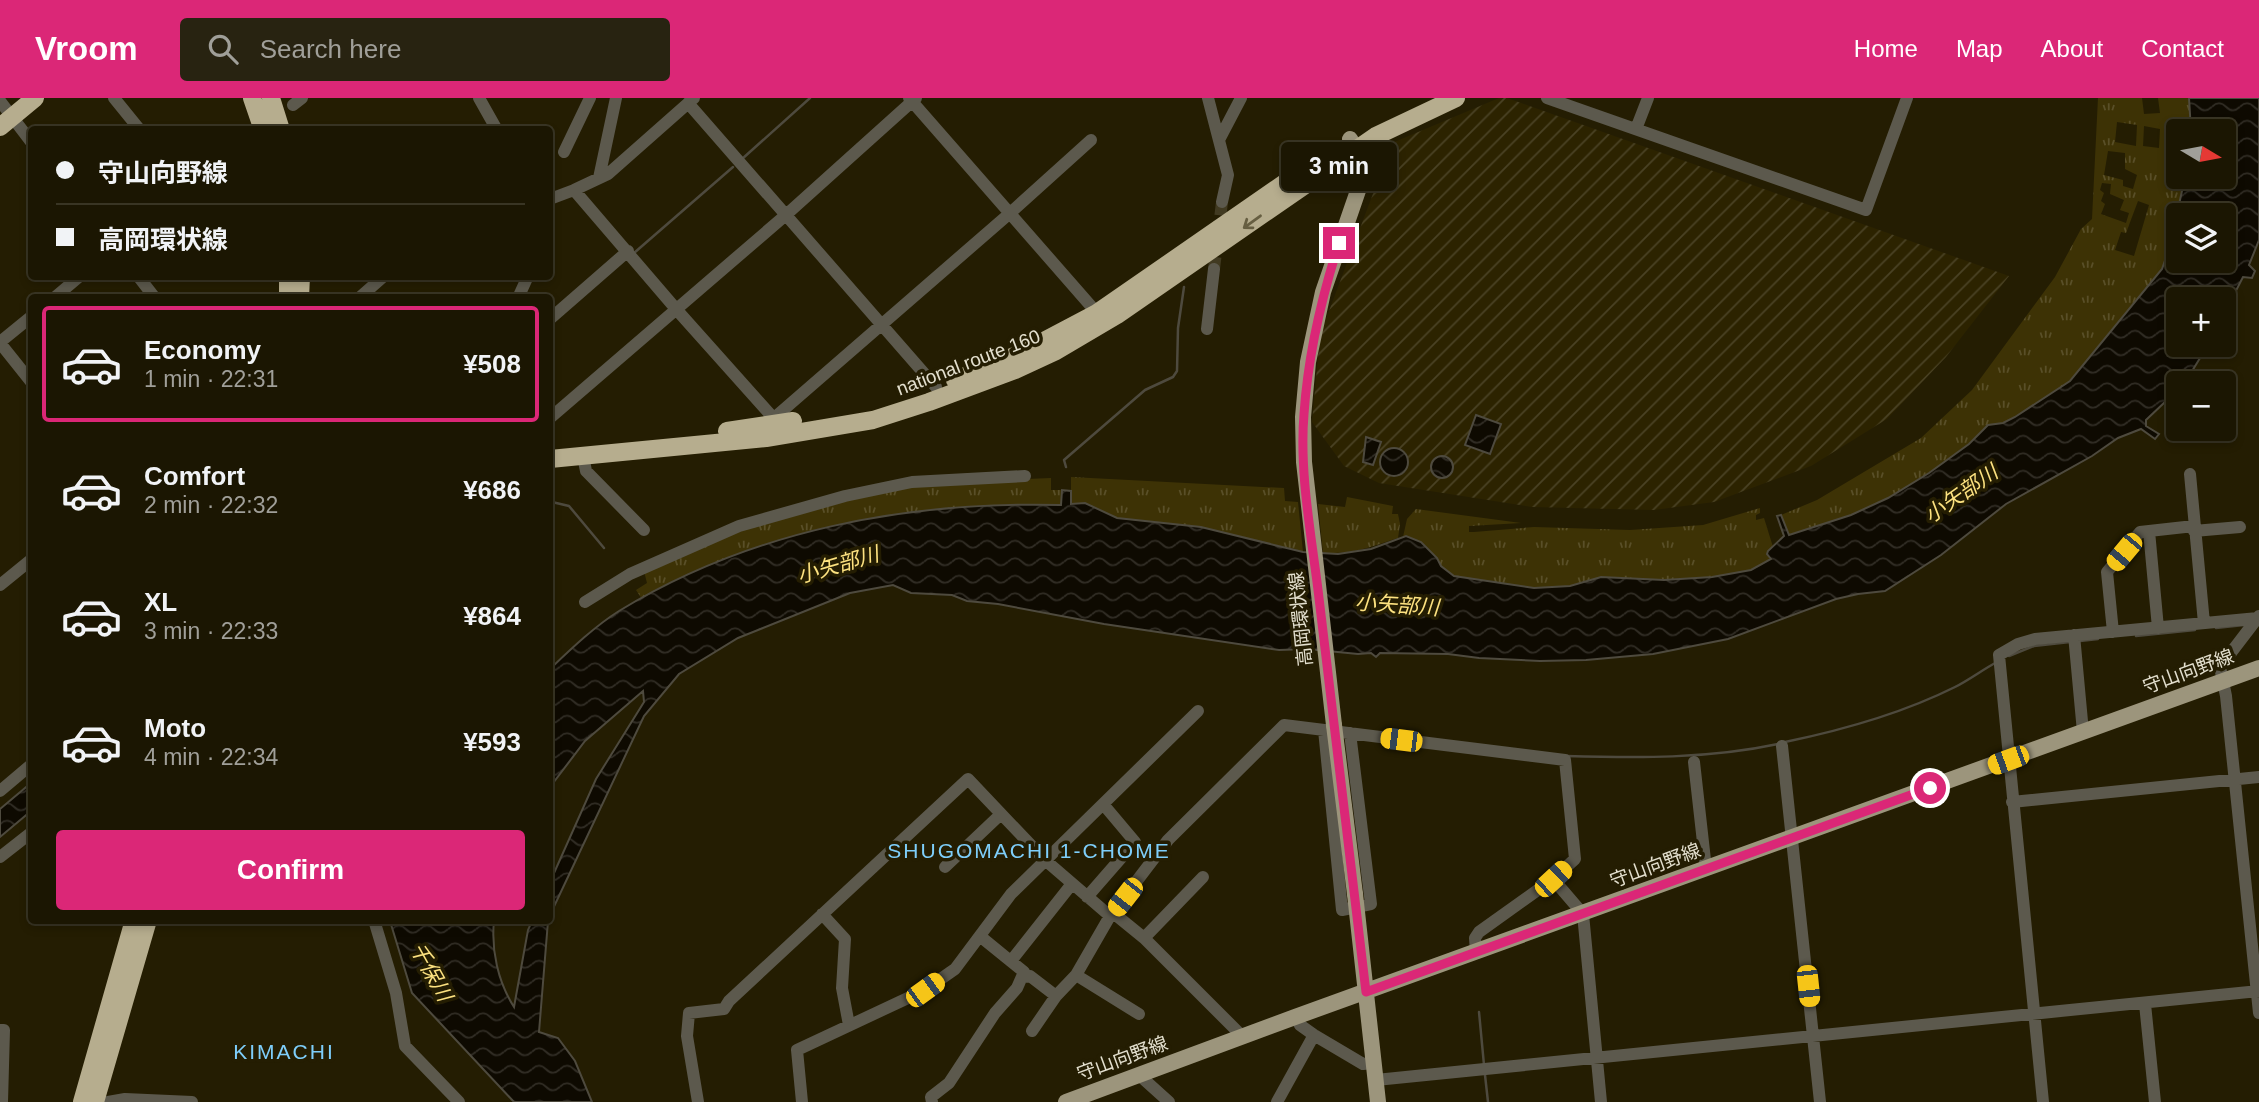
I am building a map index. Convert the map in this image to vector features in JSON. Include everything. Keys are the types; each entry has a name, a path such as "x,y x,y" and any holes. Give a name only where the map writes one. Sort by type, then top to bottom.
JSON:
{"highway":[{"path":"6,122 35,98"},
{"path":"253,98 262,126"},
{"path":"271,98 280,126"},
{"name":"national route 160","path":"553,459 766,438 873,420 1015,370 1056,351 1117,315 1353,144 1368,126 1426,98"},
{"name":"national route 160","path":"553,447 730,430 776,421 857,412 936,387 1019,354 1097,313 1353,144 1456,98"},
{"path":"82,1102 133,924"},
{"path":"95,1102 147,924"}],"main road":[{"name":"高岡環状線","path":"1353,144 1360,166 1360,182 1323,292 1308,362 1303,417 1304,462 1331,704 1329,728 1356,901 1378,1102"},
{"name":"守山向野線","path":"1066,1102 2259,668"}],"street":[{"path":"114,98 137,126"},
{"path":"479,98 495,126"},
{"path":"564,152 590,98"},
{"path":"599,178 616,98"},
{"path":"1208,98 1228,175 1222,202"},
{"path":"1219,140 1241,98"},
{"path":"1547,98 1866,210 1907,98"},
{"path":"1636,129 1648,98"},
{"path":"553,415 787,214 913,99 1009,214 1097,313"},
{"path":"0,101 6,122 28,140"},
{"path":"553,198 608,174 691,101 936,387"},
{"path":"574,190 776,421 881,324 1091,140"},
{"path":"553,315 628,251"},
{"path":"1207,328 1213,269"},
{"path":"59,294 75,280"},
{"path":"141,280 152,294"},
{"path":"364,294 379,280"},
{"path":"28,319 0,342 28,378"},
{"path":"583,456 586,471 644,530"},
{"path":"2190,474 2204,622"},
{"path":"584,601 630,574 738,526 845,496 912,482 1025,476"},
{"path":"2113,632 2107,572 2140,532 2240,527"},
{"path":"2149,531 2158,628"},
{"path":"0,585 28,562"},
{"path":"2043,1102 1999,655 2018,644 2035,639 2258,617"},
{"path":"2258,617 2222,662 2219,672 2226,696 2259,1013"},
{"path":"2074,635 2083,732"},
{"path":"802,1102 797,1050 925,990 955,969 1012,894 1198,711"},
{"path":"1032,1031 1056,996 1076,975 1110,916 1168,840 1284,726 1329,728 1350,733 1565,760 1575,859 1553,879 1479,932 1475,939 1476,952"},
{"path":"1350,733 1371,904 1368,906 1356,901"},
{"path":"1782,746 1820,1102"},
{"path":"1694,762 1706,869"},
{"path":"0,791 28,767"},
{"path":"2012,802 2259,777"},
{"path":"698,1102 687,1036 689,1013 724,1009 729,1001 821,914 968,779 1071,885 1110,916 1117,916 1144,938 1243,1037"},
{"path":"1087,897 1135,842 1103,804"},
{"path":"945,867 1001,814"},
{"path":"0,857 28,835"},
{"path":"1099,860 1110,871"},
{"path":"1144,938 1202,877"},
{"path":"1553,879 1583,914 1601,1102"},
{"path":"1011,961 1071,885"},
{"path":"821,914 845,939 842,988 849,1026"},
{"path":"375,924 396,993 405,1046 459,1102"},
{"path":"981,937 1024,972 1024,977"},
{"path":"1076,975 1139,1014"},
{"path":"932,1102 931,1097 949,1083 995,1013 1024,977 1030,976 1056,996"},
{"path":"1376,1080 2258,991"},
{"path":"2144,1003 2155,1102"},
{"path":"1295,1017 1300,1025 1314,1035 1363,1064 1374,1063"},
{"path":"0,1030 4,1030 2,1102"},
{"path":"1277,1102 1314,1035"},
{"path":"1138,1074 1169,1102"},
{"path":"108,1102 192,1102"}],"shaded area":[{"path":"1499,98 1507,98 2009,276 1946,357 1887,419 1811,466 1714,502 1654,510 1532,507 1379,483 1344,466 1312,422 1320,335 1392,143"}],"green space":[{"path":"2098,98 2142,98 2144,114 2160,113 2158,98 2189,98 2190,119 2166,119 2166,189 2182,189 2179,203 2166,203 2166,258 2162,269 2070,381 2015,417 2003,423 1988,425 1969,444 1888,498 1851,515 1788,535 1781,515 1817,500 1921,438 1972,390 2055,277 2081,229 2092,219","holes":["2117,122 2137,125 2136,146 2115,142","2144,126 2160,129 2159,148 2143,146","2108,151 2125,153 2125,169 2137,175 2133,189 2123,186 2123,180 2104,175","2102,183 2111,184 2110,194 2124,200 2120,210 2129,213 2126,223 2101,214 2105,204 2101,201 2104,193 2100,190","2138,201 2149,205 2134,256 2115,250 2121,232 2126,233"]},
{"path":"1071,477 1284,488 1285,501 1298,502 1303,552 1201,527 1117,518 1085,503 1071,504"},
{"path":"1051,478 1051,490 1062,490 1061,505 952,508 845,523 741,553 642,599 636,590 647,583 644,571 723,535 822,505 903,488 951,482"},
{"path":"1347,497 1393,506 1392,514 1398,514 1400,524 1398,538 1353,551 1323,553 1318,504 1345,507"},
{"path":"1760,508 1756,520 1764,518 1773,547 1768,551 1772,559 1751,570 1712,577 1664,580 1601,577 1570,586 1534,588 1454,576 1441,566 1437,558 1407,536 1403,537 1407,519 1416,509 1521,523 1469,526 1469,532 1474,532 1534,527 1630,530 1703,525"}],"water":[{"name":"小矢部川","path":"2189,98 2259,98 2259,240 2249,265 2255,271 2252,278 2243,277 2236,291 2236,287 2166,287 2166,357 2201,357 2192,371 2166,371 2166,401 2146,420 2146,426 2159,434 2155,439 2141,429 2118,438 2092,456 2006,504 1941,555 1885,591 1836,599 1728,639 1653,654 1540,661 1448,654 1380,653 1376,657 1371,653 1279,650 967,601 952,595 911,593 893,585 850,593 738,638 679,674 644,716 553,909 553,875 596,779 644,702 643,691 585,741 553,783 553,666 583,638 619,611 670,583 723,560 832,526 889,515 946,508 1061,505 1062,490 1071,491 1071,504 1085,503 1117,518 1201,527 1303,552 1338,554 1371,549 1406,536 1421,542 1441,566 1454,576 1534,588 1570,586 1601,577 1664,580 1712,577 1751,570 1771,559 1768,551 1784,536 1777,516 1781,515 1789,535 1851,515 1888,498 1969,444 1988,425 2003,423 2015,417 2070,381 2162,269 2166,258 2166,273 2236,273 2236,203 2179,203 2182,189 2236,189 2236,119 2190,119"},
{"path":"1476,415 1501,424 1490,454 1465,445"},
{"path":"1366,437 1381,442 1373,465 1363,462"},
{"path":"1394,448 1404,452 1408,462 1404,472 1394,476 1384,472 1380,462 1384,452"},
{"path":"1438,456 1446,456 1453,463 1453,471 1446,478 1438,478 1431,471 1431,463"},
{"path":"28,786 28,814 0,837 0,809"},
{"name":"千保川","path":"391,924 494,924 497,966 514,1007 528,930 531,924 548,924 539,1032 558,1038 575,1061 592,1102 514,1102 412,993"}],"waterway":[{"path":"742,159 810,98"},
{"path":"634,253 733,167"},
{"path":"1066,467 1064,460 1145,390 1173,377 1177,371 1178,328 1184,287"},
{"path":"553,502 569,506 604,548"},
{"path":"2216,628 2244,625"},
{"path":"2136,636 2195,630"},
{"path":"2080,641 2098,639"},
{"path":"2009,656 2034,646 2070,642"},
{"path":"1785,742 1893,713 1955,687 1997,662"},
{"path":"1566,756 1699,755 1778,744"},
{"path":"1479,1012 1484,1065"},
{"path":"1485,1075 1488,1102"}],"tunnel":[{"path":"1214,269 1222,202"}],"district":[{"name":"SHUGOMACHI 1-CHOME","path":"1029,851"},
{"name":"KIMACHI","path":"284,1052"}],"route":[{"path":"1339,243 1323,292 1308,362 1303,417 1304,462 1366,992 1930,788"}]}
